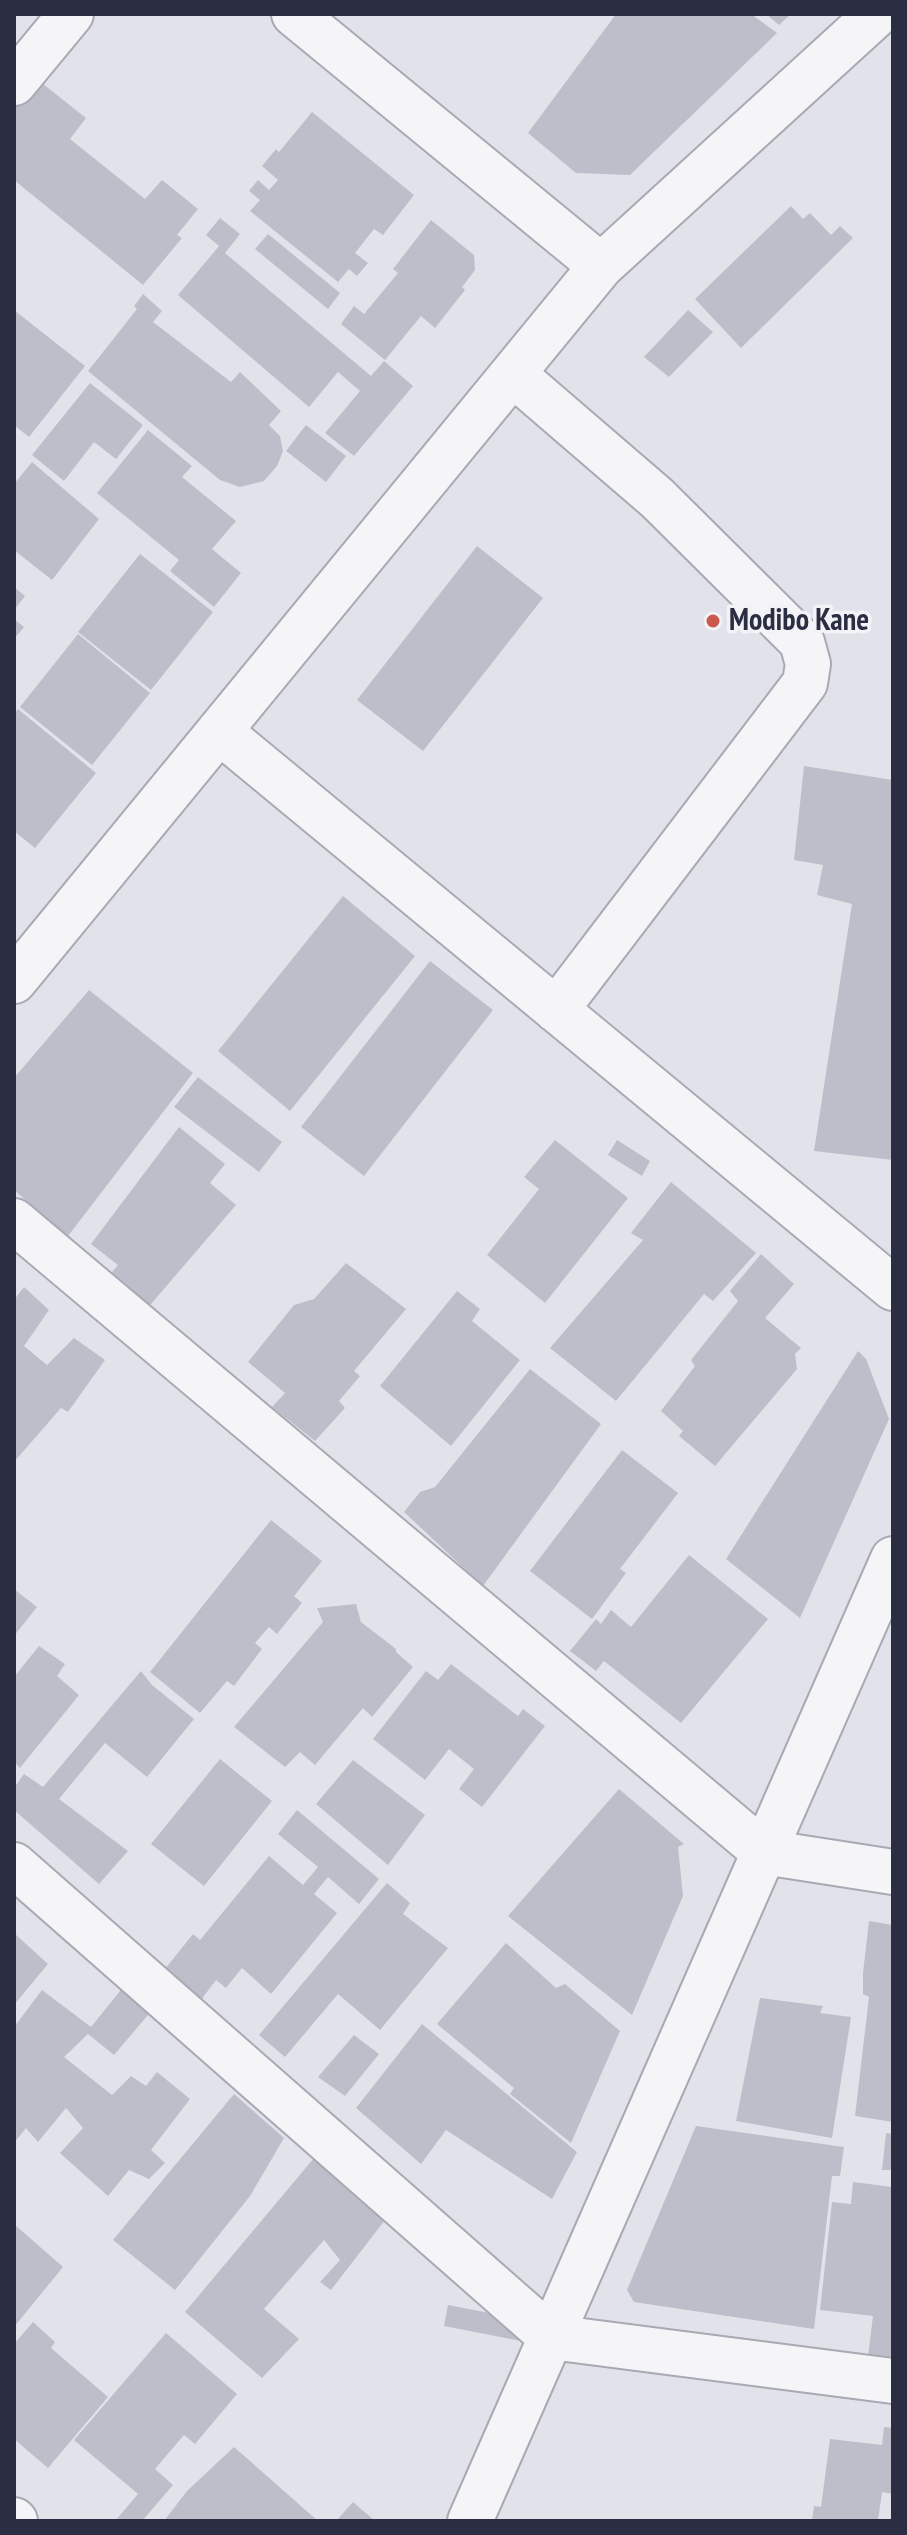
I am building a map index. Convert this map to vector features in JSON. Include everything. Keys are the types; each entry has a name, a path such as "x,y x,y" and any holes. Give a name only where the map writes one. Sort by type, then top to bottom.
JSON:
{"street":[{"path":"14,83 71,14"},
{"path":"294,14 601,266"},
{"path":"14,981 601,266 877,14"},
{"path":"513,374 657,498 802,642 808,664 805,683 556,1010"},
{"path":"219,731 893,1288"},
{"path":"14,1221 764,1852 893,1872"},
{"path":"470,2521 893,1559"},
{"path":"14,1865 551,2337 893,2381"}],"building":[{"path":"616,14 751,14 777,33 630,175 576,173 528,133"},
{"path":"766,14 791,14 779,25"},
{"path":"33,76 86,118 70,139 145,199 162,180 198,209 177,235 182,238 143,285 14,180 14,100"},
{"path":"312,112 414,195 383,235 374,229 355,253 368,263 357,276 349,269 338,282 250,211 260,200 249,191 258,180 269,190 278,180 262,166 276,149 279,152"},
{"path":"791,206 803,219 810,213 831,235 840,226 853,238 741,348 695,299"},
{"path":"220,218 240,234 225,253 371,376 384,361 413,386 354,456 325,433 360,391 338,372 309,407 178,295 219,246 206,235"},
{"path":"431,220 474,255 475,270 462,287 465,290 435,328 421,316 385,360 341,324 354,306 364,314 398,273 393,269"},
{"path":"268,234 340,293 328,309 255,249"},
{"path":"143,294 162,311 153,322 231,382 240,372 281,411 269,425 280,436 283,451 277,466 264,481 240,487 220,480 88,371 137,309 134,306"},
{"path":"14,310 85,366 29,437 14,425"},
{"path":"688,310 713,332 669,377 644,357"},
{"path":"90,383 143,425 116,459 94,442 64,481 32,455"},
{"path":"306,425 346,456 326,482 286,451"},
{"path":"148,430 192,466 182,477 236,521 212,549 241,573 214,607 170,571 179,560 97,493"},
{"path":"32,462 99,519 52,580 14,550 14,484"},
{"path":"477,546 543,598 423,751 357,700"},
{"path":"140,554 213,612 151,690 78,632"},
{"path":"14,587 25,596 14,610"},
{"path":"14,619 24,627 14,639"},
{"path":"78,634 150,693 92,765 20,707"},
{"path":"18,709 96,773 35,848 14,831 14,714"},
{"path":"804,766 893,780 893,1160 814,1151 852,904 817,895 823,865 794,860"},
{"path":"343,896 415,956 290,1111 218,1051"},
{"path":"430,961 493,1010 364,1176 301,1127"},
{"path":"89,990 193,1073 68,1236 14,1190 14,1078"},
{"path":"198,1077 282,1142 259,1172 174,1107"},
{"path":"179,1127 225,1164 210,1183 236,1205 145,1311 106,1279 118,1265 91,1244"},
{"path":"555,1140 628,1198 545,1303 487,1255 539,1189 524,1177"},
{"path":"617,1140 650,1161 642,1176 608,1155"},
{"path":"671,1182 756,1253 713,1301 704,1294 616,1401 550,1348 643,1240 631,1233"},
{"path":"761,1254 794,1284 765,1318 801,1348 795,1354 797,1369 715,1466 679,1436 683,1431 661,1411 695,1366 691,1360 738,1301 730,1291"},
{"path":"346,1263 406,1309 354,1371 360,1376 339,1401 345,1408 315,1441 272,1407 285,1393 248,1362 294,1305 314,1299"},
{"path":"24,1287 49,1310 24,1346 47,1365 74,1338 105,1360 68,1412 61,1408 14,1462 14,1300"},
{"path":"457,1291 480,1309 472,1321 520,1360 451,1446 380,1386"},
{"path":"858,1351 866,1359 889,1419 800,1618 726,1559"},
{"path":"530,1369 601,1424 483,1586 404,1512 420,1492 435,1487"},
{"path":"622,1450 678,1493 620,1569 626,1573 592,1619 530,1571"},
{"path":"271,1520 322,1561 294,1596 302,1603 277,1634 269,1627 255,1643 262,1649 234,1686 227,1681 200,1713 150,1672"},
{"path":"689,1555 768,1619 681,1723 604,1661 596,1671 570,1651 596,1619 601,1624 611,1610 631,1627"},
{"path":"14,1589 37,1607 14,1636"},
{"path":"356,1604 361,1622 396,1649 413,1667 372,1717 363,1708 315,1765 300,1752 285,1767 234,1727 323,1622 317,1608"},
{"path":"39,1646 65,1664 57,1676 79,1695 20,1768 14,1762 14,1677"},
{"path":"451,1664 518,1716 523,1709 545,1726 482,1807 459,1789 474,1769 449,1749 425,1780 373,1739 426,1671 438,1680"},
{"path":"141,1671 152,1685 194,1719 147,1777 105,1743 59,1799 128,1851 99,1884 14,1810 14,1788 24,1774 43,1787"},
{"path":"220,1759 272,1801 204,1886 151,1844"},
{"path":"353,1760 425,1815 388,1865 316,1804"},
{"path":"619,1789 684,1844 678,1847 683,1896 632,2015 508,1916"},
{"path":"297,1810 379,1879 359,1904 328,1877 314,1894 337,1913 271,1994 242,1968 226,1988 216,1980 201,2000 165,1969 193,1934 200,1940 269,1856 303,1885 318,1867 278,1834"},
{"path":"387,1883 410,1903 403,1914 448,1948 380,2030 338,1994 285,2057 259,2035"},
{"path":"869,1921 893,1925 893,2122 855,2116 869,1997 863,1994 863,1973"},
{"path":"14,1933 48,1964 14,2005"},
{"path":"506,1943 556,1988 565,1984 620,2031 571,2143 510,2094 514,2088 437,2024"},
{"path":"124,1986 159,2002 114,2055 88,2034 64,2057 112,2095 131,2076 146,2086 157,2072 190,2099 151,2150 165,2163 149,2179 129,2170 108,2196 60,2153 83,2128 66,2108 38,2142 26,2128 14,2143 14,2027 42,1990 91,2027"},
{"path":"760,1998 823,2006 820,2013 851,2017 832,2138 736,2121"},
{"path":"422,2024 577,2152 552,2199 446,2130 421,2164 356,2108"},
{"path":"354,2035 379,2054 345,2096 318,2077"},
{"path":"234,2094 284,2138 250,2196 175,2290 113,2240"},
{"path":"696,2126 844,2147 840,2176 832,2176 814,2329 634,2302 627,2290"},
{"path":"886,2133 893,2134 893,2170 882,2170"},
{"path":"314,2158 385,2220 331,2290 320,2282 340,2260 324,2240 264,2309 299,2339 262,2378 185,2312"},
{"path":"853,2182 893,2187 893,2359 868,2357 873,2316 820,2310 832,2202 851,2204"},
{"path":"14,2224 63,2267 14,2327"},
{"path":"448,2305 531,2321 526,2342 444,2326"},
{"path":"33,2322 55,2342 51,2348 108,2397 48,2468 14,2439 14,2344"},
{"path":"166,2333 237,2394 195,2444 184,2435 155,2469 173,2485 142,2521 115,2521 138,2494 74,2440"},
{"path":"884,2427 893,2428 893,2494 882,2492 878,2521 812,2521 814,2506 821,2507 830,2439 882,2445"},
{"path":"234,2447 318,2521 164,2521 187,2491"},
{"path":"353,2502 375,2521 336,2521"}],"place":[{"name":"Modibo Kane","path":"713,621"}]}
